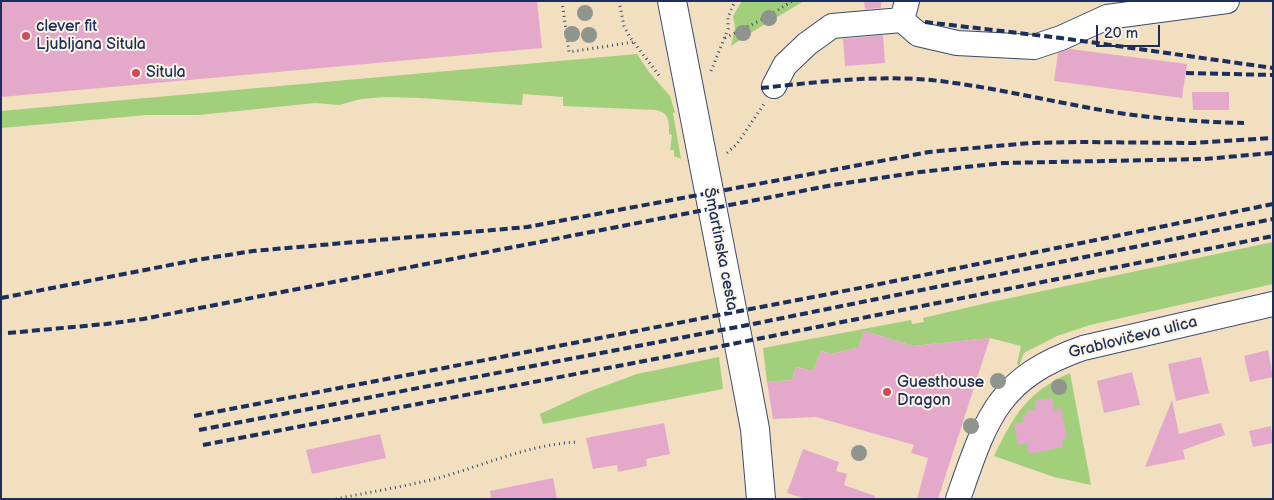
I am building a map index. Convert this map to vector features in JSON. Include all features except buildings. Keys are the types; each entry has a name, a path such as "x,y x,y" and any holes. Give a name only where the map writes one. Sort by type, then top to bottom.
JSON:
{"main road":[{"name":"Šmartinska cesta","path":"672,1 748,389 754,430 760,499"}],"street":[{"path":"774,86 785,65 807,44 832,26 904,11 918,34 957,43 1034,47 1061,38 1107,17 1227,1"},
{"name":"Grablovičeva ulica","path":"958,499 994,409 1016,384 1042,365 1083,348 1273,304"}],"path":[{"path":"562,1 569,52 634,42"},
{"path":"619,1 624,26 665,83"},
{"path":"710,74 728,29 729,12 735,1"},
{"path":"724,38 769,16 792,1"},
{"path":"727,153 737,144 762,109 774,86"},
{"path":"336,499 450,474 519,452 562,442 578,442"}],"green space":[{"path":"742,1 804,1 731,46 735,28 733,16"},
{"path":"637,54 649,72 670,96 675,112 673,113 681,159 674,156 674,150 670,150 672,135 669,134 668,119 661,111 563,106 563,97 523,94 522,105 386,97 361,99 339,105 315,103 199,115 147,115 1,128 1,111"},
{"path":"1273,242 1273,284 1090,325 1057,336 1024,353 1019,366 1017,364 1021,346 990,338 913,346 864,331 858,348 830,354 821,351 813,371 796,367 792,380 767,382 763,348 911,320 912,324 924,322 923,318 991,302"},
{"path":"719,357 723,389 543,424 540,414 588,392 637,374"},
{"path":"1070,373 1091,485 1054,477 994,456 1008,428 1023,406 1043,388"}],"railway":[{"path":"925,22 1061,38 1273,68"},
{"path":"1186,73 1273,75"},
{"path":"761,88 867,79 931,80 1119,113 1181,120 1244,123"},
{"path":"1,298 196,260 253,251 527,227 929,152 1030,143 1194,143 1273,138"},
{"path":"8,333 143,319 833,185 920,172 1003,163 1204,159 1273,153"},
{"path":"194,416 865,287 1273,204"},
{"path":"199,430 758,323 1273,219"},
{"path":"203,445 707,349 1273,236"}],"place":[{"name":"clever fit Ljubljana Situla","path":"26,36"},
{"name":"Situla","path":"136,73"},
{"name":"Guesthouse Dragon","path":"887,392"}]}
